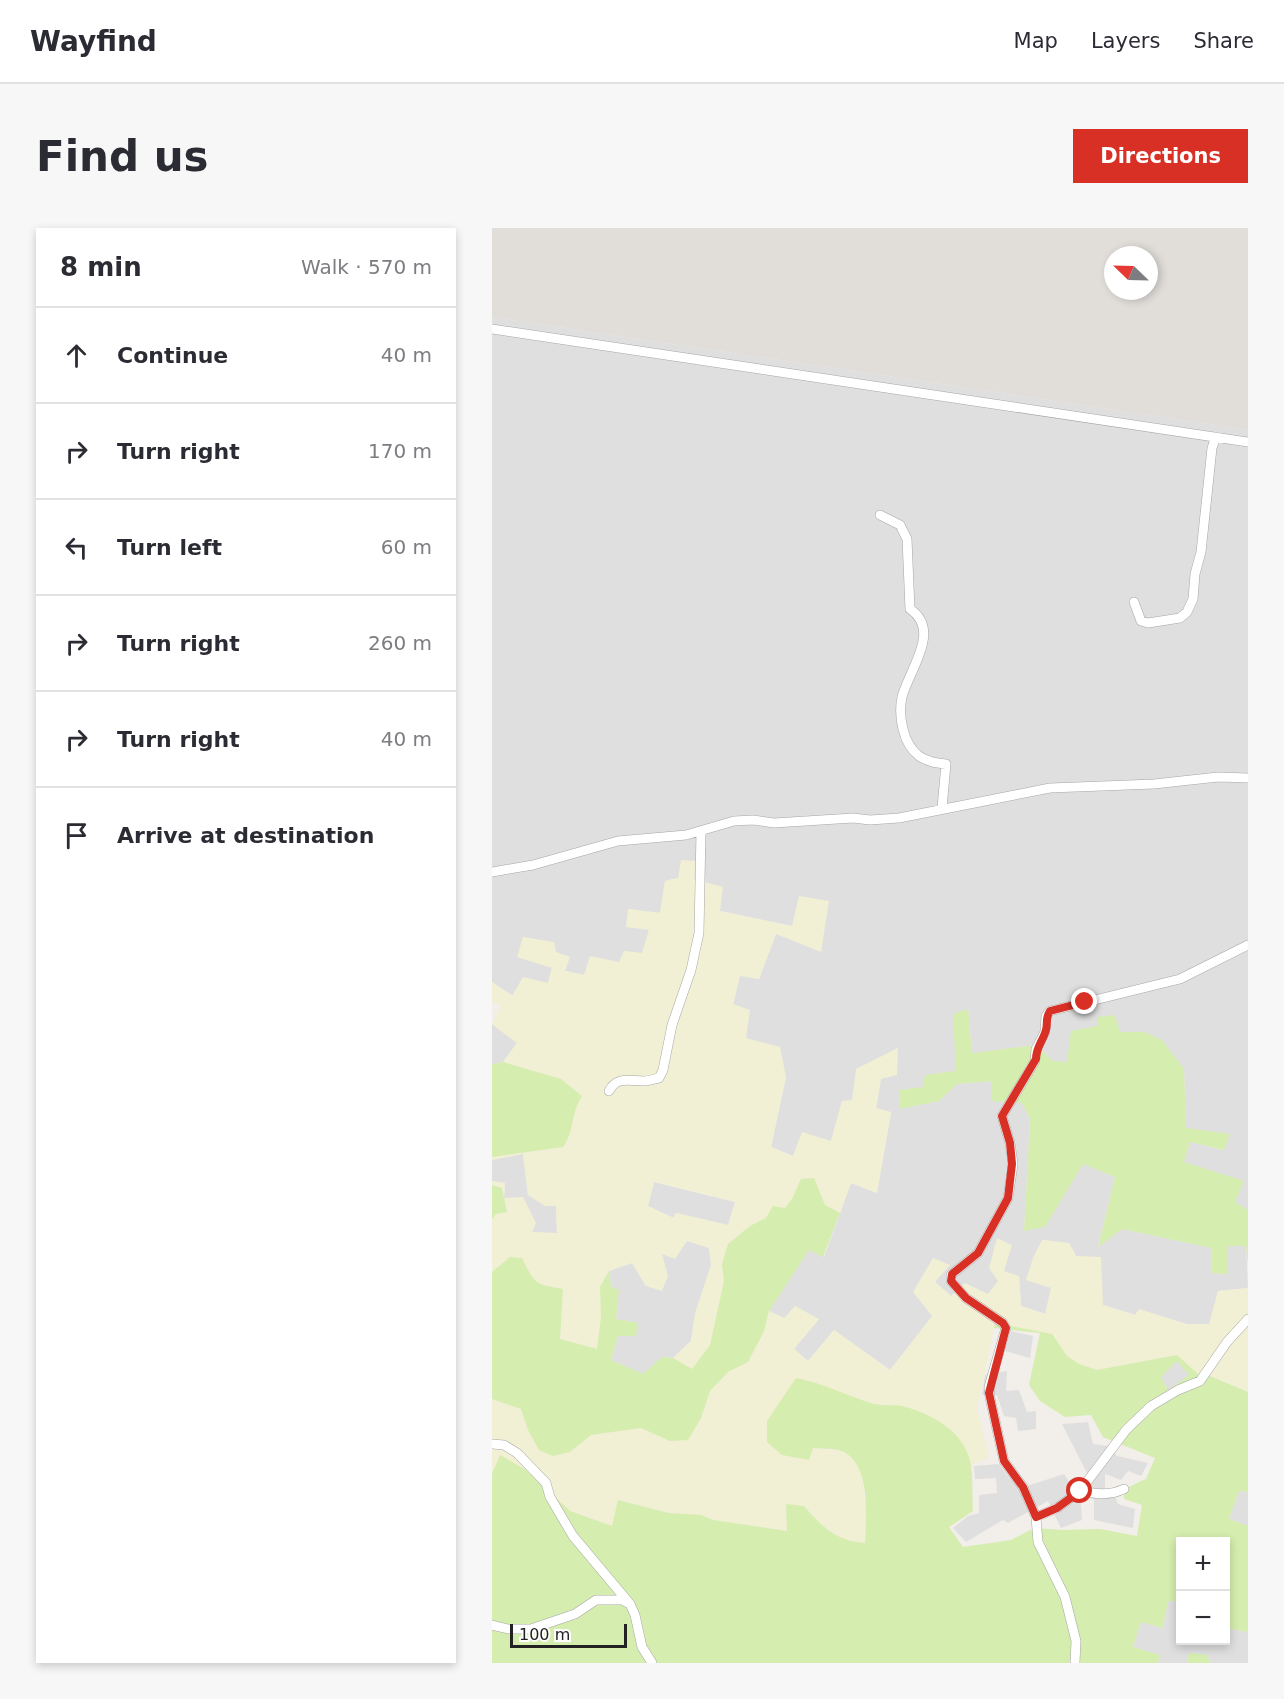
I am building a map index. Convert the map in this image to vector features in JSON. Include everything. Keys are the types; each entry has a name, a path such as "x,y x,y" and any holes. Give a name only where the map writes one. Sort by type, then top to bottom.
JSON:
{"street":[{"path":"492,329 1248,442"},
{"path":"1134,602 1140,621 1148,624 1180,618 1187,612 1193,599 1195,574 1201,552 1212,448 1216,437"},
{"path":"880,515 900,525 907,539 910,609 918,614 924,644 902,697 902,727 910,746 918,756 931,762 946,764 942,808"},
{"path":"492,872 533,865 618,841 686,835 734,821 753,820 774,824 853,818 870,820 899,818 1050,788 1154,784 1218,777 1248,778"},
{"path":"609,1091 617,1081 627,1079 646,1081 659,1078 663,1070 672,1025 691,970 699,933 701,831"},
{"path":"1075,1663 1076,1641 1065,1597 1038,1542 1036,1517 1023,1487 1004,1461 989,1393 1006,1328 1003,1323 966,1298 951,1281 952,1274 978,1253 1008,1198 1012,1164 1010,1143 1002,1116 1036,1059 1036,1049 1046,1032 1046,1016 1050,1011 1180,979 1248,945"},
{"path":"1036,1517 1057,1508 1080,1491 1126,1430 1151,1406 1178,1390 1200,1381 1227,1342 1248,1319"},
{"path":"492,1444 504,1445 517,1452 546,1483 550,1497 573,1536 630,1604 635,1615 642,1647 652,1663"},
{"path":"1080,1491 1093,1494 1113,1494 1124,1489"},
{"path":"492,1624 508,1629 531,1629 575,1614 596,1600 622,1600 630,1604"}],"shaded area":[{"path":"492,228 1248,228 1248,430 492,317"},
{"path":"492,317 1248,430 1248,1210 1235,1202 1244,1181 1184,1162 1190,1142 1223,1150 1186,1128 1184,1069 1144,1032 1120,1032 1097,1026 1068,1063 1053,1061 1036,1045 972,1053 968,1009 956,1071 925,1075 923,1087 900,1090 899,1109 939,1101 957,1084 992,1081 1022,1103 1030,1119 1024,1231 1045,1227 1083,1164 1115,1177 1098,1246 1122,1229 1212,1248 1211,1273 1226,1274 1226,1246 1246,1246 1248,1288 1218,1291 1210,1324 1187,1324 1139,1310 1136,1315 1103,1305 1069,1243 1043,1240 1033,1258 1051,1288 1046,1314 1021,1306 1019,1277 999,1281 988,1294 951,1296 935,1282 933,1258 933,1316 890,1370 834,1330 808,1361 794,1349 819,1319 784,1318 769,1311 809,1250 824,1257 851,1183 877,1193 891,1113 876,1108 881,1079 898,1049 852,1101 842,1101 831,1141 793,1156 771,1147 786,1077 745,1038 733,1005 740,975 759,979 776,934 792,926 720,911 678,878 665,881 660,913 628,909 649,930 643,953 584,975 552,968 548,983 513,996 492,982"},
{"path":"681,860 696,861 694,879 723,887 720,911 792,926 799,896 829,901 821,952 776,934 759,979 740,976 733,1004 750,1010 746,1038 780,1047 786,1077 771,1147 793,1156 802,1132 831,1141 842,1101 852,1100 856,1069 898,1048 897,1075 881,1079 876,1108 891,1112 877,1193 851,1183 840,1213 825,1205 813,1178 801,1179 785,1208 750,1226 722,1264 724,1281 710,1345 692,1369 673,1358 691,1341 695,1314 711,1265 709,1248 687,1241 675,1259 662,1254 668,1276 662,1291 646,1286 632,1263 609,1271 600,1287 601,1317 597,1349 560,1339 563,1289 542,1285 532,1280 522,1258 510,1257 492,1272 492,1219 496,1214 507,1211 504,1198 523,1197 536,1223 532,1232 557,1233 556,1206 545,1206 528,1195 523,1154 492,1160 492,1157 563,1147 567,1142 575,1106 582,1096 561,1079 503,1062 517,1043 492,1024 501,1006 492,1001 492,982 512,996 523,977 548,983 552,968 517,957 523,937 554,942 556,952 570,957 565,971 584,975 590,956 619,962 624,951 642,953 649,930 626,927 628,909 660,913 665,881 678,878","holes":["654,1182 735,1202 728,1225 676,1213 673,1218 648,1206"]},
{"path":"492,1024 517,1043 503,1062 492,1064"},
{"path":"523,1153 528,1195 556,1206 557,1234 532,1232 504,1198 505,1183 492,1181 492,1160"},
{"path":"492,1181 505,1183 504,1197 502,1188 492,1185"},
{"path":"654,1182 735,1202 728,1225 676,1213 674,1218 648,1206"},
{"path":"997,1238 1012,1245 1004,1271 1019,1276 1021,1306 1045,1314 1051,1288 1026,1280 1042,1240 1069,1243 1076,1256 1101,1257 1103,1305 1135,1315 1139,1309 1187,1324 1209,1324 1218,1291 1248,1288 1248,1392 1205,1374 1199,1376 1177,1355 1097,1370 1079,1364 1067,1356 1051,1334 995,1323 977,1408 989,1457 971,1465 969,1458 904,1407 880,1405 849,1396 782,1455 808,1460 813,1448 846,1452 861,1469 866,1511 865,1543 847,1542 820,1525 804,1506 786,1504 788,1531 713,1520 701,1515 669,1513 619,1500 613,1526 570,1511 500,1455 492,1474 492,1399 521,1409 528,1430 570,1452 591,1435 642,1428 670,1441 701,1418 710,1391 728,1372 748,1362 764,1331 769,1311 784,1318 795,1306 819,1319 794,1349 808,1361 834,1330 890,1370 932,1316 913,1292 933,1258 950,1265 935,1282 951,1296 965,1283 988,1294 998,1281 989,1268"},
{"path":"687,1240 709,1248 711,1265 695,1314 691,1341 673,1358 662,1357 643,1374 611,1360 618,1336 637,1323 616,1319 619,1290 611,1287 609,1271 632,1263 646,1286 662,1254"},
{"path":"1011,1331 1033,1336 1030,1358 1005,1351"},
{"path":"1177,1360 1189,1375 1168,1391 1161,1377"},
{"path":"1007,1371 1006,1391 1019,1390 1027,1412 1036,1411 1036,1429 1018,1431 1016,1418 1004,1416 997,1395 982,1395 985,1375"},
{"path":"1088,1422 1093,1444 1109,1446 1117,1456 1148,1463 1141,1476 1128,1471 1121,1480 1105,1474 1105,1494 1116,1498 1118,1504 1135,1509 1133,1528 1094,1520 1094,1492 1080,1490 1082,1520 1061,1528 1048,1501 1008,1523 1003,1520 966,1542 953,1528 968,1516 979,1513 979,1495 997,1493 996,1478 975,1479 974,1466 999,1464 1009,1478 1024,1479 1027,1486 1064,1474 1071,1485 1088,1475 1062,1424"},
{"path":"1239,1491 1248,1492 1248,1526 1229,1519"},
{"path":"1168,1601 1176,1602 1176,1645 1230,1645 1230,1629 1248,1632 1248,1663 1211,1663 1207,1655 1189,1653 1187,1663 1158,1663 1160,1655 1133,1647 1141,1622 1163,1628"}],"green space":[{"path":"968,1009 972,1053 1036,1045 1053,1061 1067,1062 1071,1031 1097,1026 1098,1017 1115,1015 1120,1032 1144,1032 1162,1040 1184,1069 1186,1128 1230,1134 1224,1150 1190,1142 1184,1162 1244,1181 1235,1202 1248,1210 1248,1266 1246,1246 1227,1246 1227,1274 1211,1273 1212,1248 1122,1229 1098,1247 1115,1177 1083,1164 1045,1227 1024,1231 1030,1119 1022,1103 992,1101 992,1081 957,1084 939,1101 899,1109 900,1090 923,1087 925,1075 956,1071 953,1014"},
{"path":"503,1062 561,1079 582,1096 563,1147 492,1157 492,1064"},
{"path":"814,1178 825,1205 840,1213 823,1257 809,1250 769,1311 764,1331 748,1362 728,1372 710,1391 701,1418 688,1440 670,1441 641,1428 591,1435 570,1452 553,1456 539,1450 528,1430 521,1409 492,1399 492,1272 510,1257 522,1258 536,1281 546,1286 563,1289 560,1339 597,1349 601,1317 600,1287 609,1271 611,1287 619,1290 616,1319 638,1323 636,1336 618,1336 611,1360 643,1374 662,1357 673,1358 692,1369 710,1345 724,1281 722,1264 728,1244 750,1226 766,1218 773,1206 785,1208 801,1179"},
{"path":"492,1185 502,1188 507,1212 496,1214 492,1219"},
{"path":"995,1323 1052,1334 1067,1356 1079,1364 1097,1370 1177,1355 1199,1375 1205,1374 1248,1392 1248,1492 1239,1491 1229,1519 1248,1526 1248,1632 1230,1629 1230,1537 1176,1537 1176,1602 1168,1601 1163,1628 1141,1622 1133,1647 1160,1655 1158,1663 492,1663 492,1474 500,1455 526,1470 570,1511 612,1526 618,1500 669,1513 701,1515 713,1520 787,1531 786,1504 804,1506 830,1532 855,1542 865,1543 865,1495 860,1470 854,1460 843,1451 830,1449 813,1448 809,1460 782,1455 767,1442 767,1421 796,1378 874,1404 902,1406 917,1411 938,1421 955,1435 968,1453 972,1476 973,1511 949,1527 963,1547 1011,1540 1034,1528 1100,1529 1137,1536 1142,1505 1124,1499 1124,1489 1146,1479 1155,1458 1103,1437 1091,1415 1065,1417 1040,1401 1029,1385 1040,1333 994,1328","holes":["1177,1361 1189,1375 1168,1390 1161,1377"]},
{"path":"1189,1653 1207,1655 1211,1663 1187,1663"}],"route":[{"path":"1080,1491 1057,1508 1036,1517 1023,1487 1004,1461 989,1393 1006,1328 1003,1323 966,1298 951,1281 951,1275 978,1253 1008,1198 1012,1164 1010,1143 1002,1116 1036,1059 1036,1049 1046,1032 1046,1016 1050,1011 1085,1002"}]}
